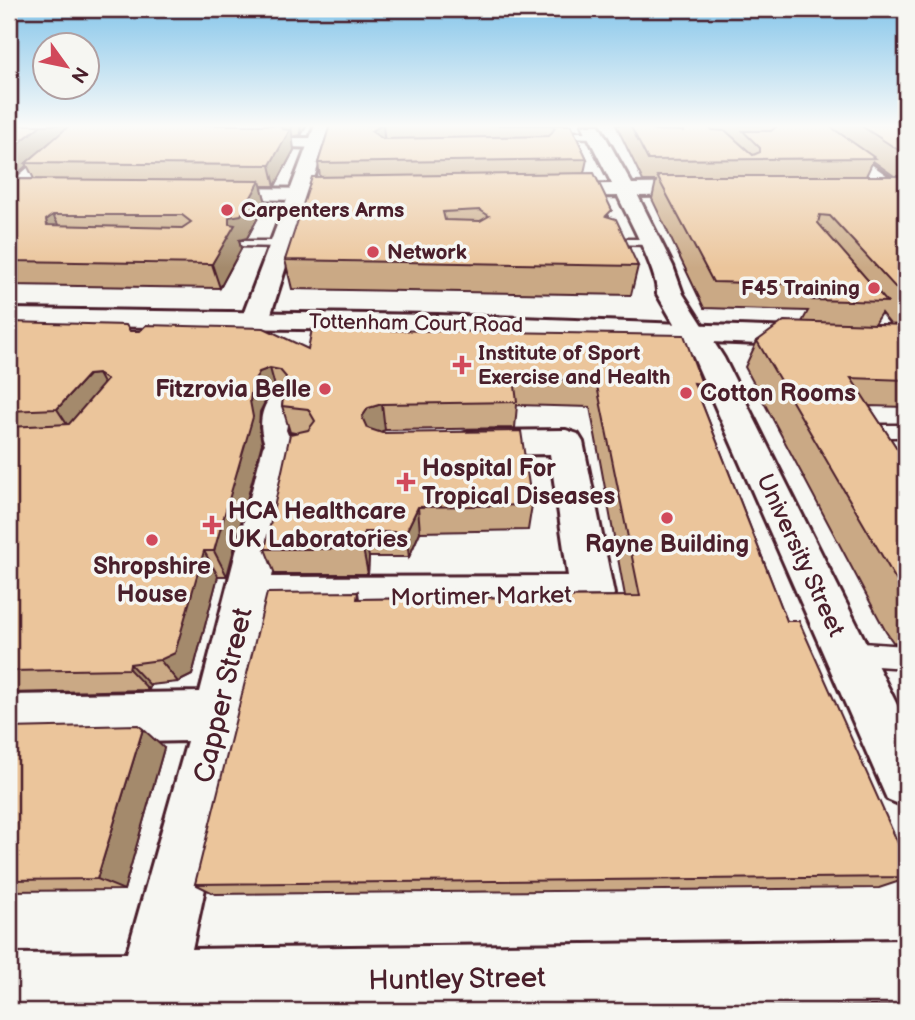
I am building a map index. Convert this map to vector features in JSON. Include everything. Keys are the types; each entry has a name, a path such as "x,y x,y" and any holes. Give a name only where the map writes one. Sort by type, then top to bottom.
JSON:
{"street":[{"path":"10,193 30,173"},
{"path":"255,320 309,173"},
{"name":"University Street","path":"618,173 652,242 670,287 670,294 709,358 906,780"},
{"path":"873,173 902,191"},
{"path":"858,188 902,191"},
{"path":"532,191 727,189"},
{"path":"10,193 37,193"},
{"path":"196,194 362,195"},
{"name":"Tottenham Court Road","path":"9,317 165,325 255,320 892,335"},
{"name":"Capper Street","path":"182,993 219,716 245,596 291,447 273,432 278,405"},
{"name":"Mortimer Market","path":"245,596 592,594 566,442 440,443"},
{"path":"9,720 219,716"},
{"name":"Huntley Street","path":"9,987 182,993 906,972"}],"lane":[{"path":"609,242 652,242"},
{"path":"242,244 284,244"},
{"path":"881,451 868,431 906,431"},
{"path":"846,653 906,656"}],"building":[{"path":"594,173 612,210 606,216 616,219 638,266 285,260 312,177","holes":["480,210 489,216 480,221 445,220 443,212"]},
{"path":"657,176 906,176 906,299 830,216 820,215 818,223 887,302 813,300 833,285 713,282"},
{"path":"9,179 260,181 241,215 229,217 229,224 235,225 212,264 9,261","holes":["53,215 182,215 191,222 182,228 47,225 46,220"]},
{"path":"784,321 906,325 906,380 851,378 906,462 906,597 757,341"},
{"path":"9,322 126,325 130,331 140,331 146,325 264,328 308,349 312,329 684,335 702,384 694,383 787,621 799,621 906,861 906,877 195,884 267,593 358,592 357,599 640,596 596,381 514,378 517,402 382,404 368,408 362,417 367,428 382,433 521,431 532,505 418,507 406,532 364,532 363,549 265,549 290,434 308,430 315,421 308,409 282,406 286,377 280,370 270,368 259,372 252,386 250,401 253,417 214,551 204,551 175,653 160,660 130,664 129,669 9,671 9,427 69,424 107,380 98,374 88,375 57,409 9,411"},
{"path":"138,725 143,729 97,879 9,880 9,728"}],"place":[{"name":"Carpenters Arms","path":"227,210"},
{"name":"Network","path":"373,252"},
{"name":"F45 Training","path":"874,288"},
{"name":"Institute of Sport Exercise and Health","path":"462,365"},
{"name":"Fitzrovia Belle","path":"325,389"},
{"name":"Cotton Rooms","path":"686,393"},
{"name":"Hospital For Tropical Diseases","path":"406,482"},
{"name":"Rayne Building","path":"667,518"},
{"name":"HCA Healthcare UK Laboratories","path":"212,525"},
{"name":"Shropshire House","path":"152,540"}]}
